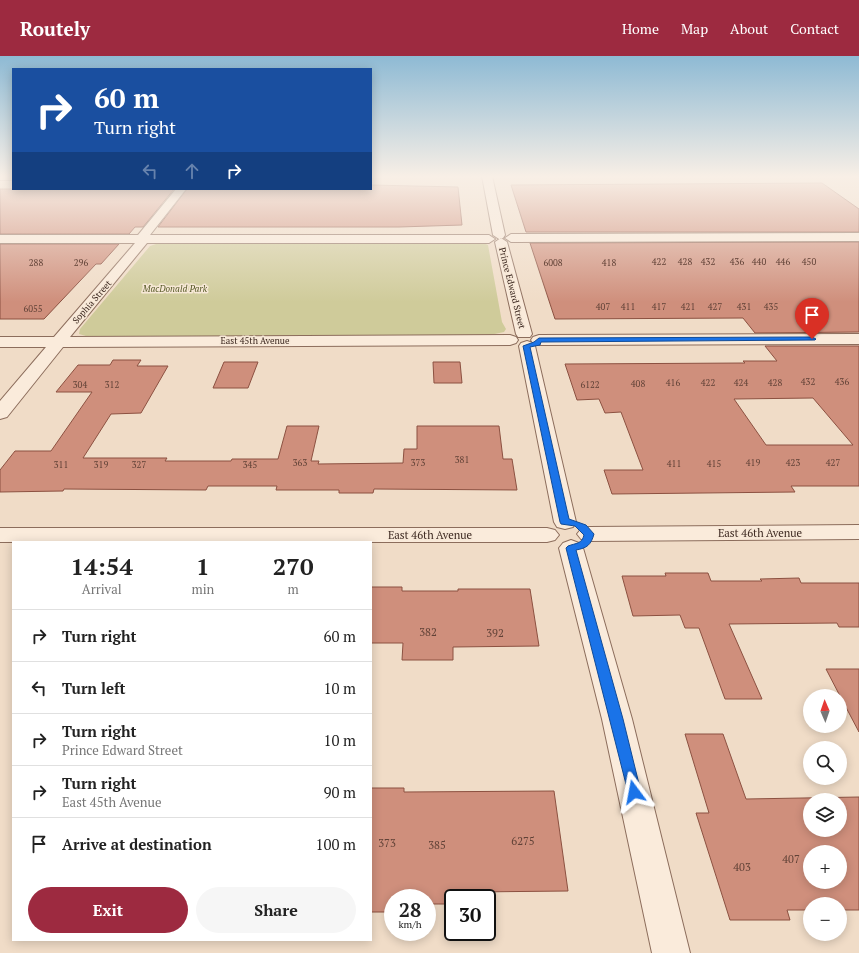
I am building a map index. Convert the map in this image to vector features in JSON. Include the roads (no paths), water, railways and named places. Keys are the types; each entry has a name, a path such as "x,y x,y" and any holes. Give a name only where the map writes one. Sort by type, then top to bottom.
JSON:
{"street":[{"name":"Sophia Street","path":"0,413 140,245 145,233 157,218"},
{"name":"Prince Edward Street","path":"496,218 525,340 568,535 617,719 671,953"},
{"path":"0,239 859,237"},
{"name":"East 45th Avenue","path":"0,342 859,339"},
{"name":"East 46th Avenue","path":"0,535 568,535 859,532"}],"park label":[{"name":"MacDonald Park","path":"175,289"}]}
